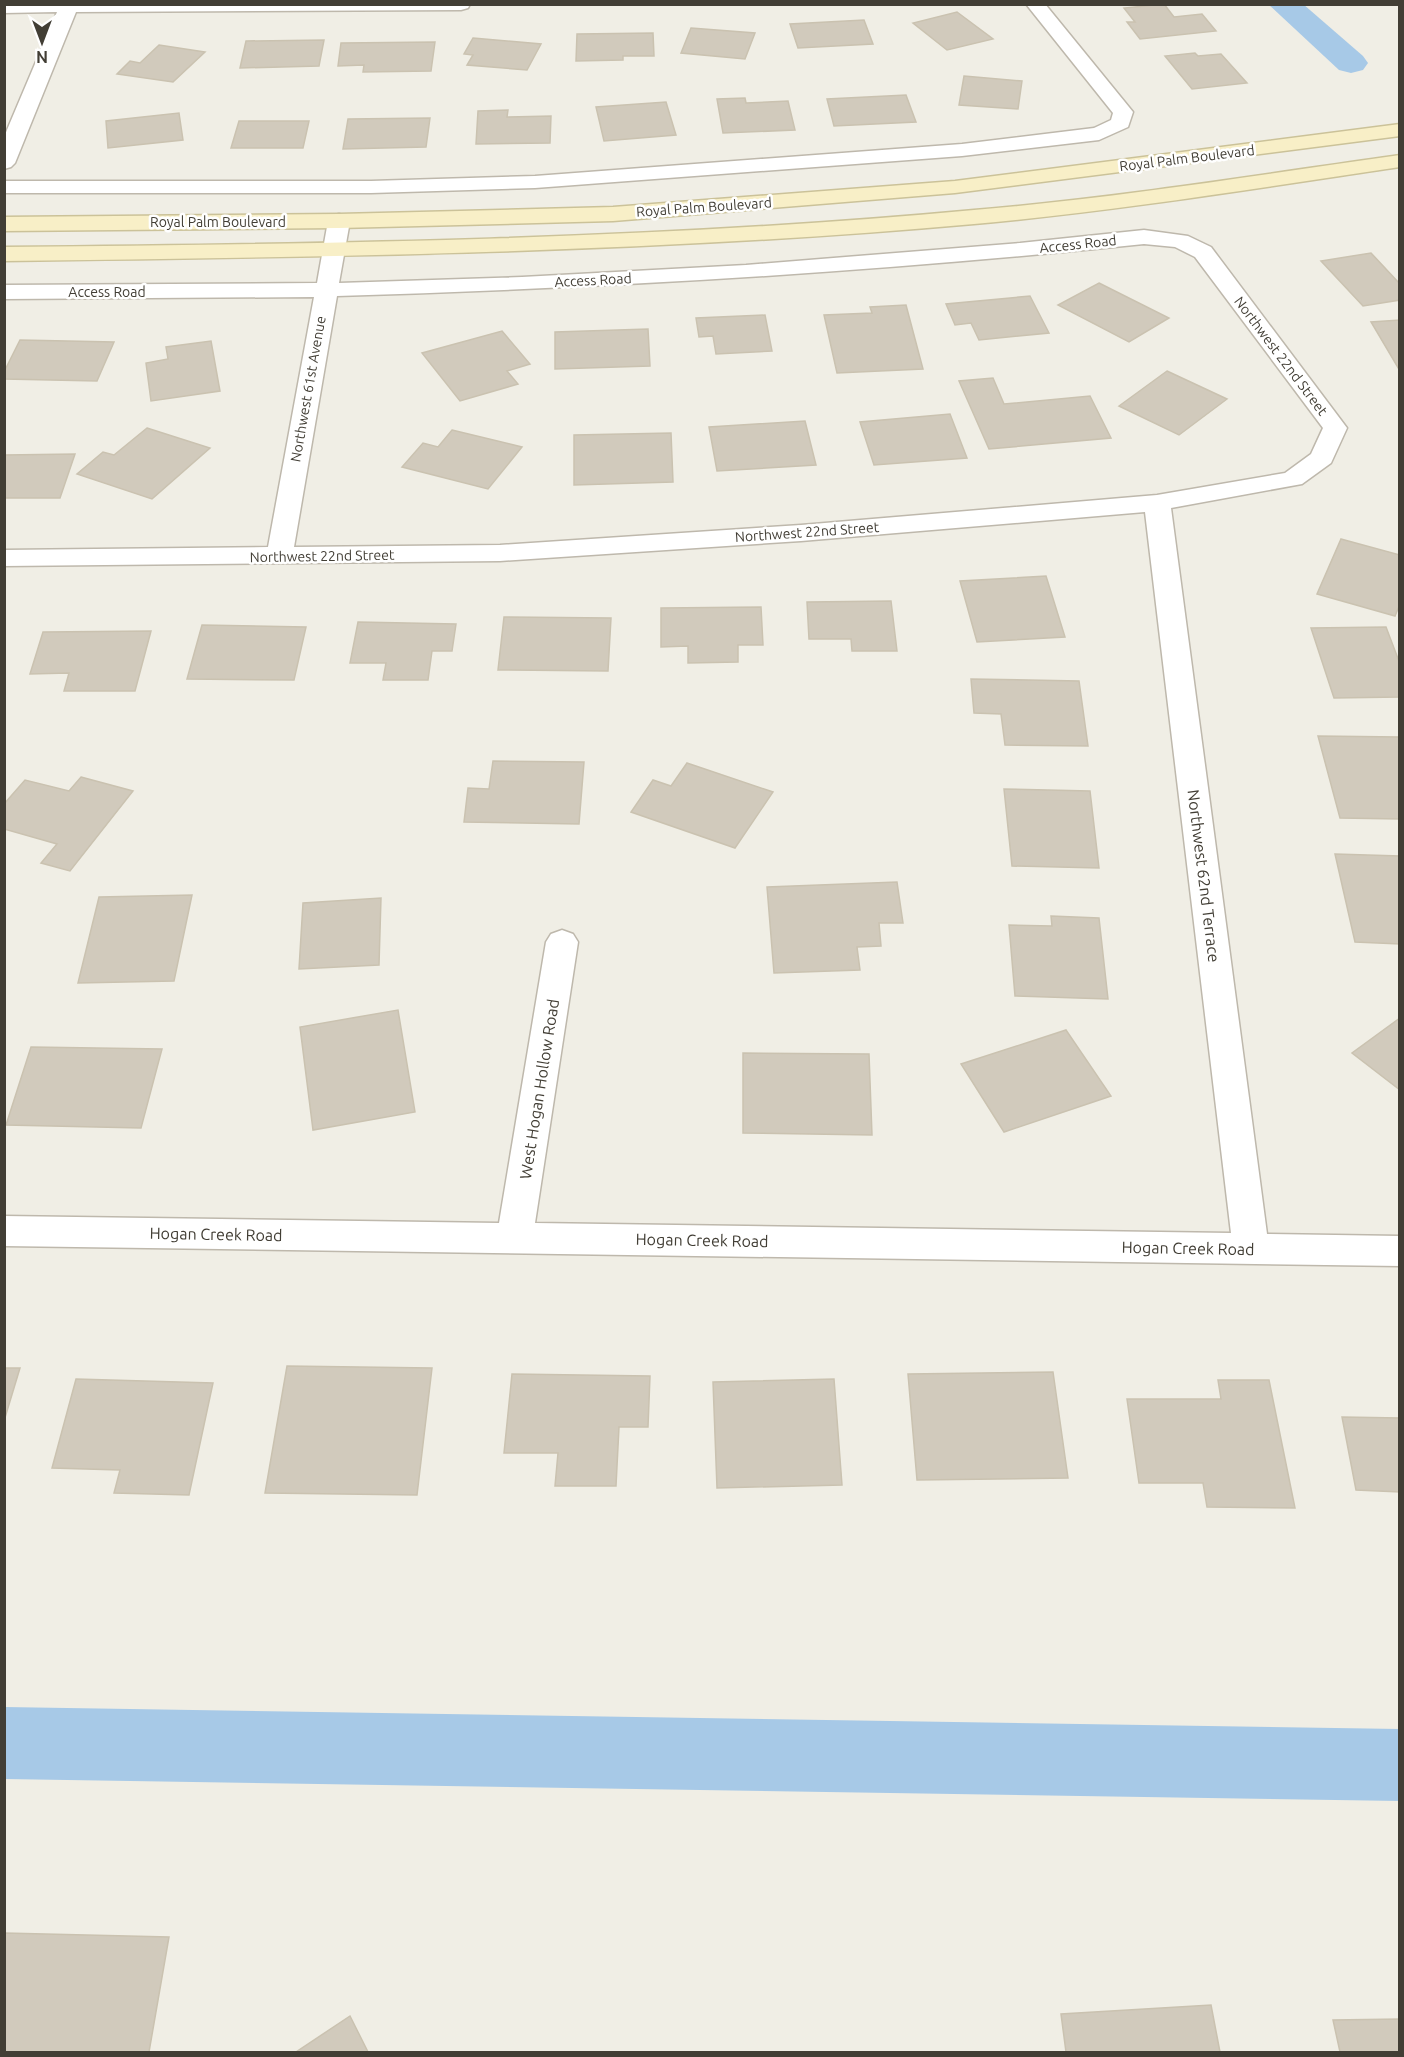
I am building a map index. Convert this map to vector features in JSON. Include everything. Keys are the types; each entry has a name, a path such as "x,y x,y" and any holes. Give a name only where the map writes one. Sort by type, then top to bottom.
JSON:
{"main road":[{"name":"Royal Palm Boulevard","path":"4,224 339,221 612,214 955,187 1400,130"},
{"name":"Royal Palm Boulevard","path":"4,254 333,251 522,246 718,236 976,217 1118,201 1400,161"}],"street":[{"path":"4,7 461,4"},
{"path":"4,188 371,187 535,182 728,170 962,150 1099,134 1121,123 1123,112 1035,4"},
{"path":"4,163 70,6"},
{"name":"Northwest 61st Avenue","path":"279,557 339,221"},
{"name":"Access Road","path":"4,292 326,290 522,284 746,272 1020,250 1144,237 1180,241"},
{"name":"Northwest 22nd Street","path":"4,558 500,553 801,534 1158,503 1293,479 1322,458 1335,428 1203,252 1180,241"},
{"name":"Northwest 62nd Terrace","path":"1158,503 1251,1248"},
{"name":"West Hogan Hollow Road","path":"515,1237 562,942"},
{"name":"Hogan Creek Road","path":"4,1231 1400,1251"}],"building":[{"path":"1164,4 1174,17 1202,14 1216,31 1140,39 1127,22 1135,22 1124,8"},
{"path":"957,12 993,39 947,50 913,23"},
{"path":"864,20 873,44 798,48 790,24"},
{"path":"691,28 755,33 745,59 681,53"},
{"path":"653,33 654,56 623,56 623,60 576,61 577,34"},
{"path":"473,38 541,44 527,70 467,65 473,55 464,54"},
{"path":"324,40 319,66 240,68 246,41"},
{"path":"435,42 431,71 363,72 364,65 338,66 341,43"},
{"path":"159,45 205,52 173,82 117,74 130,61 140,63"},
{"path":"1195,53 1198,56 1221,54 1247,83 1192,89 1165,56"},
{"path":"964,76 1022,81 1018,109 959,105"},
{"path":"906,95 916,122 834,126 827,99"},
{"path":"745,98 746,103 788,101 795,130 723,133 717,99"},
{"path":"666,102 676,135 604,141 596,107"},
{"path":"508,110 507,117 551,116 550,143 476,144 478,111"},
{"path":"179,113 183,140 108,148 106,121"},
{"path":"430,118 426,147 343,149 348,119"},
{"path":"239,121 309,121 303,148 231,148"},
{"path":"1371,253 1400,284 1400,300 1363,306 1321,261"},
{"path":"1099,283 1169,318 1129,342 1058,305"},
{"path":"1030,296 1049,333 979,340 971,323 955,325 946,304"},
{"path":"906,305 923,369 837,373 824,315 872,313 870,307"},
{"path":"765,315 772,351 716,354 713,336 699,337 696,318"},
{"path":"1400,320 1400,371 1371,322"},
{"path":"648,329 650,366 555,369 555,332"},
{"path":"502,331 530,364 507,371 518,384 460,401 422,353"},
{"path":"20,340 114,342 97,381 4,379 4,372"},
{"path":"211,341 220,391 151,401 146,363 168,359 166,347"},
{"path":"1167,371 1227,399 1179,435 1119,406"},
{"path":"993,378 1004,404 1090,396 1111,438 989,449 959,381"},
{"path":"950,414 967,458 874,465 860,422"},
{"path":"805,421 816,465 717,471 709,427"},
{"path":"147,428 210,448 152,499 77,474 103,452 114,455"},
{"path":"452,430 522,447 488,489 402,467 423,443 438,447"},
{"path":"671,433 673,482 574,485 574,435"},
{"path":"75,454 60,498 4,498 4,455"},
{"path":"1341,539 1400,555 1400,604 1395,616 1317,594"},
{"path":"1046,576 1065,637 977,642 960,581"},
{"path":"891,601 897,651 852,651 851,639 809,639 807,602"},
{"path":"761,607 763,645 738,645 738,662 688,663 688,646 661,647 661,608"},
{"path":"504,617 611,618 608,671 498,670"},
{"path":"358,622 456,624 452,651 432,651 428,680 383,680 386,663 350,663"},
{"path":"202,625 306,627 294,680 187,679"},
{"path":"1386,627 1400,664 1400,697 1334,698 1311,628"},
{"path":"151,631 135,691 64,691 69,673 30,674 43,632"},
{"path":"971,679 1079,681 1088,746 1005,745 1001,714 974,713"},
{"path":"1318,736 1400,737 1400,819 1340,818"},
{"path":"493,761 584,762 579,824 464,822 468,788 489,789"},
{"path":"687,763 773,792 735,848 631,812 653,780 671,786"},
{"path":"81,777 133,791 70,871 41,863 57,844 4,829 4,804 25,780 69,791"},
{"path":"1004,789 1090,791 1099,868 1012,866"},
{"path":"1335,854 1400,856 1400,944 1355,942"},
{"path":"897,882 903,923 879,923 881,946 857,947 860,970 774,973 767,887"},
{"path":"192,895 174,981 78,983 99,897"},
{"path":"381,898 379,965 299,969 303,903"},
{"path":"1051,916 1099,918 1108,999 1015,996 1009,925 1052,926"},
{"path":"398,1010 415,1112 313,1130 300,1027"},
{"path":"1400,1018 1400,1090 1352,1053"},
{"path":"1066,1030 1111,1096 1004,1132 961,1064"},
{"path":"31,1047 162,1049 141,1128 6,1125"},
{"path":"743,1053 869,1054 872,1135 743,1133"},
{"path":"287,1366 432,1368 417,1495 265,1493"},
{"path":"4,1368 20,1368 4,1421"},
{"path":"1053,1372 1068,1478 917,1480 908,1374"},
{"path":"512,1374 650,1376 648,1427 619,1427 616,1486 555,1486 558,1453 504,1453"},
{"path":"76,1379 213,1383 189,1495 114,1493 120,1470 52,1468"},
{"path":"834,1379 842,1485 717,1488 713,1382"},
{"path":"1218,1380 1269,1380 1295,1508 1207,1507 1203,1483 1139,1483 1127,1399 1221,1399"},
{"path":"1342,1417 1400,1418 1400,1492 1356,1490"},
{"path":"4,1933 169,1937 149,2052 4,2052"},
{"path":"1211,2005 1220,2052 1066,2052 1061,2014"},
{"path":"350,2016 368,2052 296,2052"},
{"path":"1400,2019 1400,2052 1340,2052 1333,2020"}],"waterway":[{"path":"1283,4 1351,63"},
{"path":"4,1743 1400,1765"}]}
